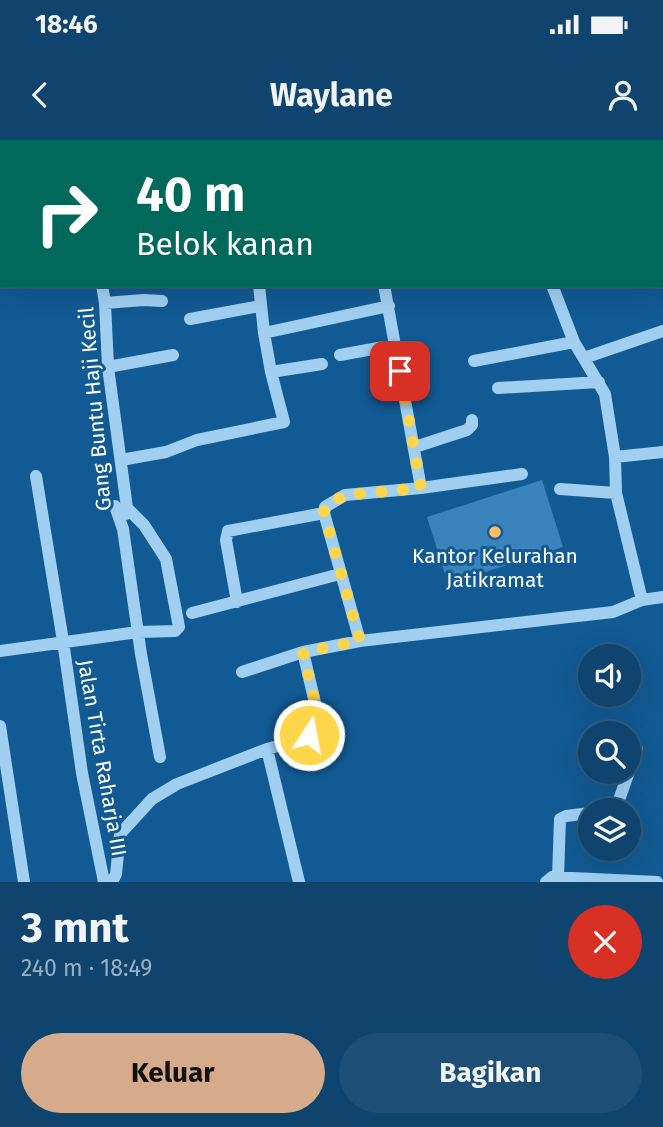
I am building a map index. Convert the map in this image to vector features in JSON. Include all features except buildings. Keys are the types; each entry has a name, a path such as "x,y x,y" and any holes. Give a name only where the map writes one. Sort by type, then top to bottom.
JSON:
{"street":[{"name":"Gang Buntu Haji Kecil","path":"102,287 107,367 121,460 123,529 160,757"},
{"path":"121,460 166,452 197,440 284,422 271,372 259,287"},
{"path":"384,287 421,488"},
{"path":"553,287 575,342 605,394 615,457 616,493 642,600"},
{"path":"105,303 144,300 162,302"},
{"path":"190,319 260,306"},
{"path":"264,333 389,306"},
{"path":"584,359 663,331"},
{"path":"474,361 575,342"},
{"path":"341,355 395,345"},
{"path":"107,367 173,355"},
{"path":"271,372 322,364"},
{"path":"498,388 598,382"},
{"path":"415,447 467,430 472,425 472,420"},
{"path":"615,457 663,452"},
{"path":"360,641 340,575 324,513 325,506 345,495 522,474"},
{"name":"Jalan Tirta Raharja III","path":"36,476 82,773 104,882"},
{"path":"560,489 616,493"},
{"path":"0,651 138,632 176,631 179,622 166,559 144,525 121,507"},
{"path":"237,602 226,540 228,531 324,513"},
{"path":"192,613 340,575"},
{"path":"242,672 303,652 360,641 613,612 642,600 663,597"},
{"path":"112,882 116,874 120,834 152,799 177,784 309,735 318,725 303,652"},
{"path":"0,726 4,792 24,882"},
{"path":"267,749 299,882"},
{"path":"578,814 560,819 552,880 657,882"}],"place":[{"name":"Kantor Kelurahan Jatikramat","path":"495,532"}],"route":[{"path":"309,735 318,725 317,711 303,652 360,641 340,575 324,513 325,506 345,495 421,488 400,371"}]}
